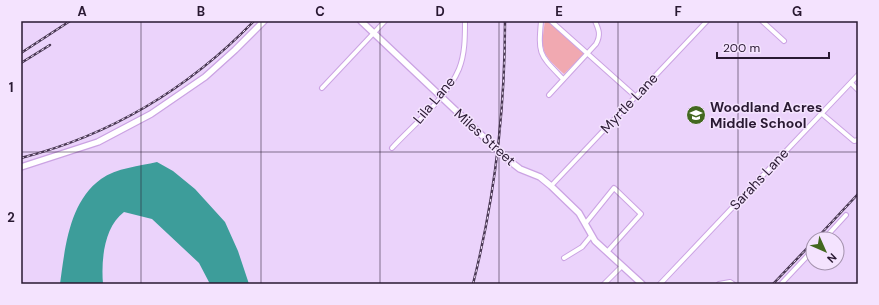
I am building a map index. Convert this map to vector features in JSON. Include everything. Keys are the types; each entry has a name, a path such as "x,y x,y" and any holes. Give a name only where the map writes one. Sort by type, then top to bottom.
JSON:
{"street":[{"path":"21,167 98,142 151,114 205,77 264,21"},
{"name":"Miles Street","path":"361,21 512,163 540,177 551,186 579,213 592,236 642,284"},
{"path":"322,88 385,21"},
{"name":"Lila Lane","path":"392,148 454,80 460,68 464,51 465,21"},
{"path":"541,21 539,42 541,53 547,62 563,79"},
{"path":"551,21 635,96"},
{"path":"549,95 587,54 599,38 599,31 595,21"},
{"name":"Myrtle Lane","path":"551,186 707,21"},
{"path":"762,21 784,42"},
{"name":"Sarahs Lane","path":"660,284 858,75"},
{"path":"851,83 858,90"},
{"path":"821,113 848,137 854,141 858,140"},
{"path":"585,224 614,188 640,214 607,252"},
{"path":"831,231 846,215"},
{"path":"564,258 582,247 592,236"},
{"path":"781,284 805,258"},
{"path":"604,284 622,266"},
{"path":"719,284 730,282 733,284"}],"shaded area":[{"path":"545,21 548,21 584,54 564,74 551,62 544,52 543,40"},
{"path":"157,162 173,171 195,189 225,222 238,251 249,284 210,284 199,263 152,219 124,212 117,218 112,226 105,245 103,255 103,284 60,284 70,227 75,213 90,189 101,179 114,172"}],"railway":[{"path":"21,53 70,21"},
{"path":"21,158 86,136 147,106 203,67 254,21"},
{"path":"473,284 481,251 493,186 501,120 505,54 505,21"},
{"path":"21,63 50,45"},
{"path":"823,231 858,194"},
{"path":"773,284 805,250"}],"place":[{"name":"Woodland Acres Middle School","path":"696,115"}]}
